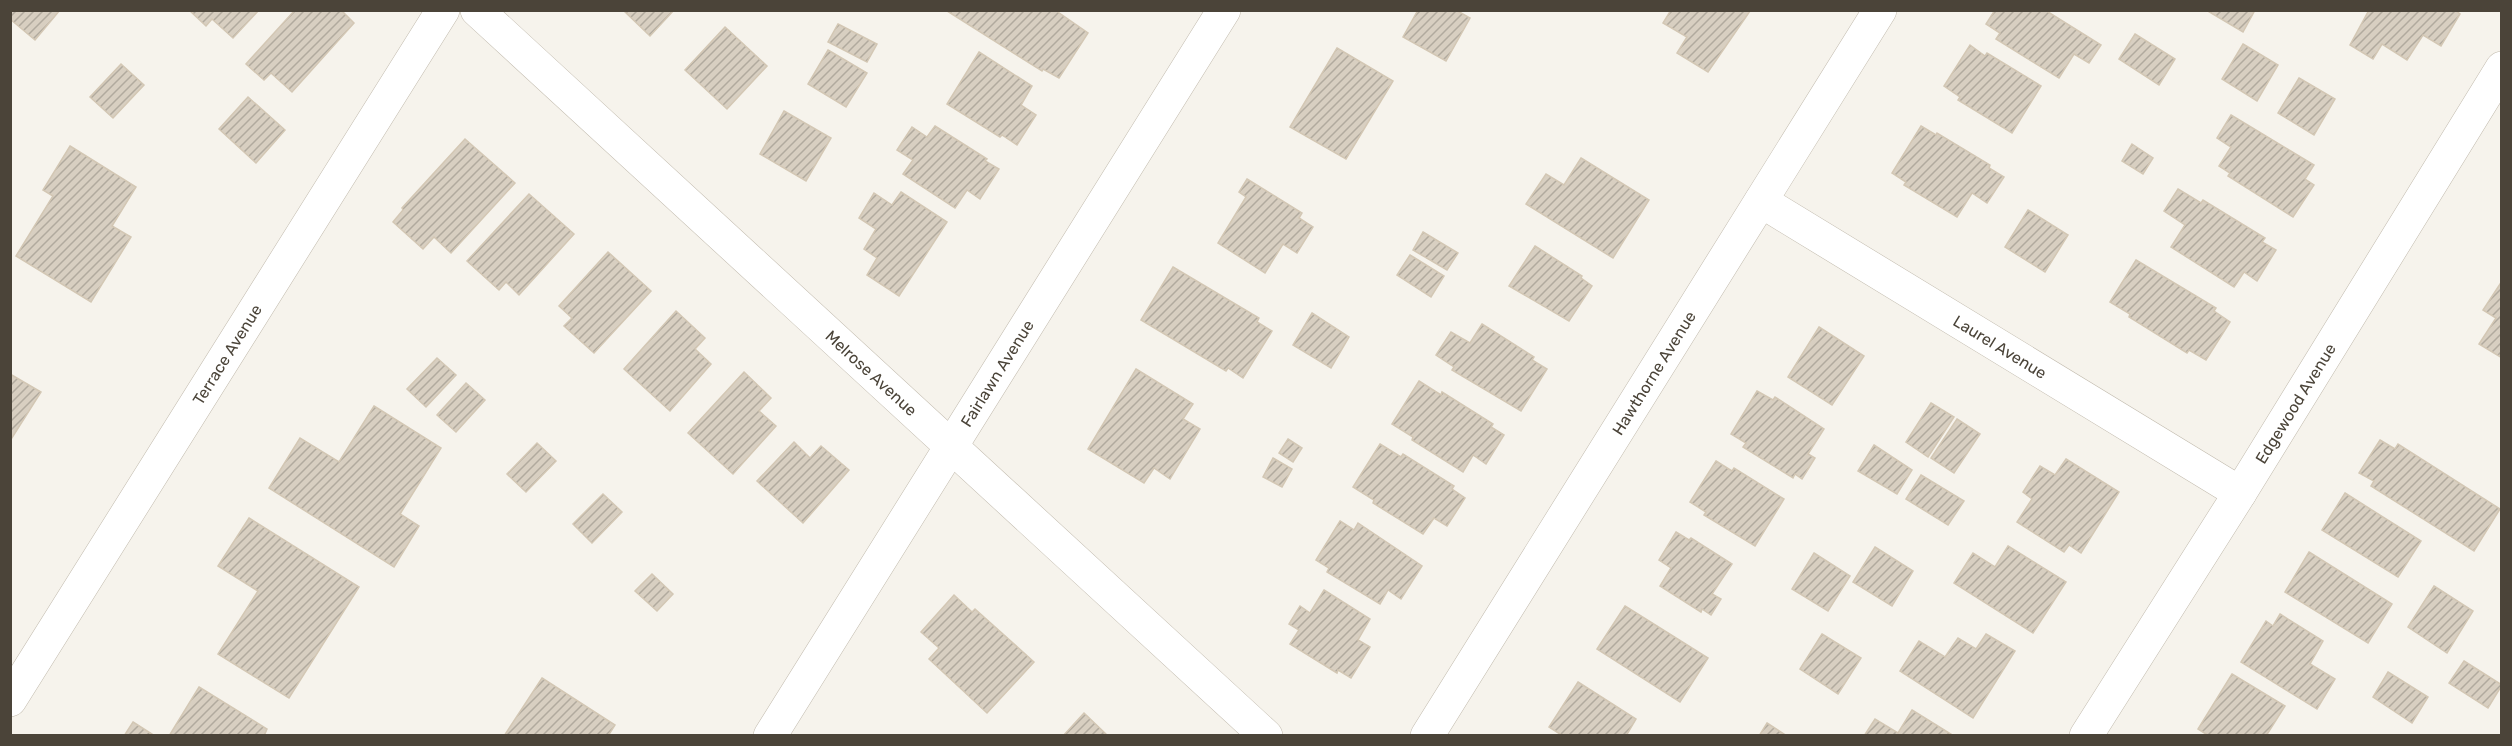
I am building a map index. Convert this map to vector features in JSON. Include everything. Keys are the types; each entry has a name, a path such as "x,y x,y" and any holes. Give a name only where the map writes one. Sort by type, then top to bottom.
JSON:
{"street":[{"name":"Terrace Avenue","path":"10,700 443,10"},
{"name":"Melrose Avenue","path":"477,10 1266,735"},
{"name":"Fairlawn Avenue","path":"770,735 1224,10"},
{"name":"Hawthorne Avenue","path":"1427,735 1880,10"},
{"name":"Edgewood Avenue","path":"2086,735 2240,493 2502,68"},
{"name":"Laurel Avenue","path":"1761,201 2240,493"}],"building":[{"path":"10,10 60,10 35,40 10,19"},
{"path":"189,10 259,10 233,38 212,19 206,26"},
{"path":"295,10 341,10 354,23 292,92 271,73 264,80 246,64"},
{"path":"623,10 674,10 650,36"},
{"path":"1055,10 1088,33 1059,78 1043,69 1042,71 947,11"},
{"path":"1418,10 1456,10 1470,18 1446,61 1403,37"},
{"path":"1671,10 1750,11 1708,72 1677,53 1687,37 1663,23"},
{"path":"1995,10 2045,10 2101,45 2089,63 2074,54 2059,78 1996,39 2000,33 1986,24"},
{"path":"2206,10 2255,10 2243,32"},
{"path":"2369,10 2455,10 2460,14 2441,46 2423,35 2407,60 2382,44 2373,59 2350,45"},
{"path":"838,24 877,44 867,62 828,42"},
{"path":"725,27 767,66 727,109 685,70"},
{"path":"2135,34 2175,59 2159,85 2119,59"},
{"path":"2243,44 2278,65 2257,101 2222,79"},
{"path":"1970,45 1985,56 1987,53 2041,86 2012,133 1958,100 1960,97 1944,86"},
{"path":"1337,48 1393,81 1346,159 1290,127"},
{"path":"828,50 867,73 846,107 808,84"},
{"path":"979,52 1032,86 1021,105 1036,115 1017,145 947,104"},
{"path":"121,64 144,85 113,118 90,97"},
{"path":"2299,78 2335,99 2314,135 2278,113"},
{"path":"248,97 285,130 256,163 219,129"},
{"path":"784,111 831,138 806,181 760,154"},
{"path":"2231,115 2314,165 2305,179 2314,185 2293,217 2228,176 2230,173 2219,166 2231,147 2217,138"},
{"path":"935,126 999,169 980,199 967,190 955,208 903,174 913,160 897,150 912,127 927,137"},
{"path":"1921,126 1990,165 1989,168 2004,177 1987,203 1972,193 1957,217 1904,185 1906,182 1892,173"},
{"path":"465,139 515,183 451,253 434,237 423,249 393,222 403,210 402,208"},
{"path":"2132,144 2153,158 2143,174 2122,161"},
{"path":"70,146 136,187 112,226 131,237 91,302 16,256 53,196 43,190"},
{"path":"1581,158 1649,200 1613,258 1526,204 1546,174 1564,185"},
{"path":"1247,179 1302,213 1299,218 1313,227 1297,253 1283,244 1265,273 1218,243 1246,197 1239,192"},
{"path":"2178,189 2201,203 2203,200 2265,238 2262,242 2276,250 2257,281 2244,272 2234,287 2171,247 2185,225 2164,211"},
{"path":"901,192 947,222 899,296 867,275 877,258 864,249 876,229 859,218 874,193 892,205"},
{"path":"529,194 574,234 519,295 506,282 499,290 467,261"},
{"path":"2028,210 2068,235 2045,272 2005,247"},
{"path":"1423,232 1458,253 1447,270 1413,250"},
{"path":"1535,246 1582,276 1581,278 1592,286 1569,321 1509,286"},
{"path":"608,252 651,291 594,353 564,326 572,318 559,306"},
{"path":"1410,255 1444,276 1431,297 1397,275"},
{"path":"2136,260 2216,308 2214,311 2230,322 2206,360 2189,350 2187,353 2129,317 2130,314 2110,302"},
{"path":"1173,267 1259,318 1257,322 1272,331 1243,378 1228,368 1226,371 1141,320"},
{"path":"2502,281 2502,358 2479,344 2496,318 2483,310"},
{"path":"676,311 705,338 695,349 711,364 670,411 624,369"},
{"path":"1312,313 1349,337 1331,368 1293,345"},
{"path":"1482,324 1534,357 1532,360 1547,369 1521,411 1452,370 1454,367 1436,355 1451,332 1470,343"},
{"path":"1819,327 1864,356 1832,405 1788,377"},
{"path":"437,358 456,375 426,407 407,389"},
{"path":"1136,369 1193,404 1183,419 1200,429 1170,479 1154,468 1144,483 1088,449"},
{"path":"744,372 771,398 759,411 776,426 733,474 688,433"},
{"path":"10,374 41,392 10,441"},
{"path":"1419,381 1441,395 1442,392 1493,424 1491,427 1504,435 1486,464 1473,455 1463,472 1412,440 1413,437 1392,424"},
{"path":"466,383 485,400 456,432 437,415"},
{"path":"1757,391 1773,400 1775,397 1824,429 1808,454 1815,458 1802,479 1795,474 1793,478 1743,447 1746,443 1731,434"},
{"path":"1931,403 1954,417 1928,457 1906,442"},
{"path":"374,406 441,448 400,514 419,526 394,567 269,488 300,438 339,462"},
{"path":"1957,419 1980,434 1954,473 1931,458"},
{"path":"1288,439 1302,448 1293,462 1279,453"},
{"path":"2380,440 2395,449 2398,444 2500,509 2474,551 2371,486 2374,481 2359,473"},
{"path":"794,442 810,458 821,446 849,470 803,523 757,481"},
{"path":"537,443 556,461 526,492 507,474"},
{"path":"1380,444 1401,457 1403,454 1454,486 1452,489 1465,498 1447,526 1434,518 1423,534 1373,503 1374,500 1353,487"},
{"path":"1874,445 1912,470 1897,494 1858,471"},
{"path":"1273,458 1292,469 1282,487 1263,477"},
{"path":"2066,459 2119,492 2081,553 2069,545 2064,552 2017,522 2032,499 2023,492 2040,466 2055,475"},
{"path":"1716,461 1732,471 1734,468 1784,499 1755,546 1704,515 1706,512 1690,502"},
{"path":"1921,475 1964,501 1948,525 1906,499"},
{"path":"2345,493 2421,541 2398,577 2322,530"},
{"path":"603,494 622,512 592,543 573,524"},
{"path":"249,518 359,587 289,698 218,654 258,591 218,566"},
{"path":"1340,521 1354,530 1358,523 1422,566 1401,599 1388,590 1380,604 1327,572 1329,568 1316,560"},
{"path":"1676,532 1689,540 1691,538 1732,564 1712,594 1721,599 1711,615 1702,609 1701,612 1660,586 1671,568 1659,560"},
{"path":"2008,546 2066,582 2033,633 1954,583 1973,553 1995,567"},
{"path":"1875,547 1913,571 1892,606 1853,582"},
{"path":"2309,552 2392,604 2368,643 2285,592"},
{"path":"1814,553 1850,576 1828,611 1792,589"},
{"path":"652,574 673,594 657,611 635,591"},
{"path":"2434,586 2473,611 2447,653 2408,627"},
{"path":"1324,590 1370,619 1358,640 1370,647 1351,678 1338,670 1337,673 1290,644 1299,630 1289,624 1300,606 1310,613"},
{"path":"954,595 972,612 975,609 1034,662 987,713 929,659 939,648 921,632"},
{"path":"1625,606 1708,658 1680,702 1597,649"},
{"path":"2280,614 2323,641 2310,664 2335,679 2317,709 2241,662 2266,621 2273,626"},
{"path":"1822,634 1861,658 1838,694 1800,669"},
{"path":"1986,634 2015,651 1973,718 1900,671 1919,641 1945,657 1958,638 1976,649"},
{"path":"2464,661 2502,685 2488,708 2449,683"},
{"path":"2388,672 2428,697 2412,723 2373,697"},
{"path":"2232,674 2285,706 2266,736 2209,736 2198,729"},
{"path":"542,678 615,725 608,736 504,736"},
{"path":"1578,682 1636,719 1626,736 1563,736 1549,727"},
{"path":"199,687 267,729 264,736 169,736"},
{"path":"1912,710 1954,736 1864,736 1875,719 1898,733"},
{"path":"1084,713 1108,736 1063,736"},
{"path":"133,722 155,736 124,736"},
{"path":"1767,723 1787,736 1759,736"}]}
